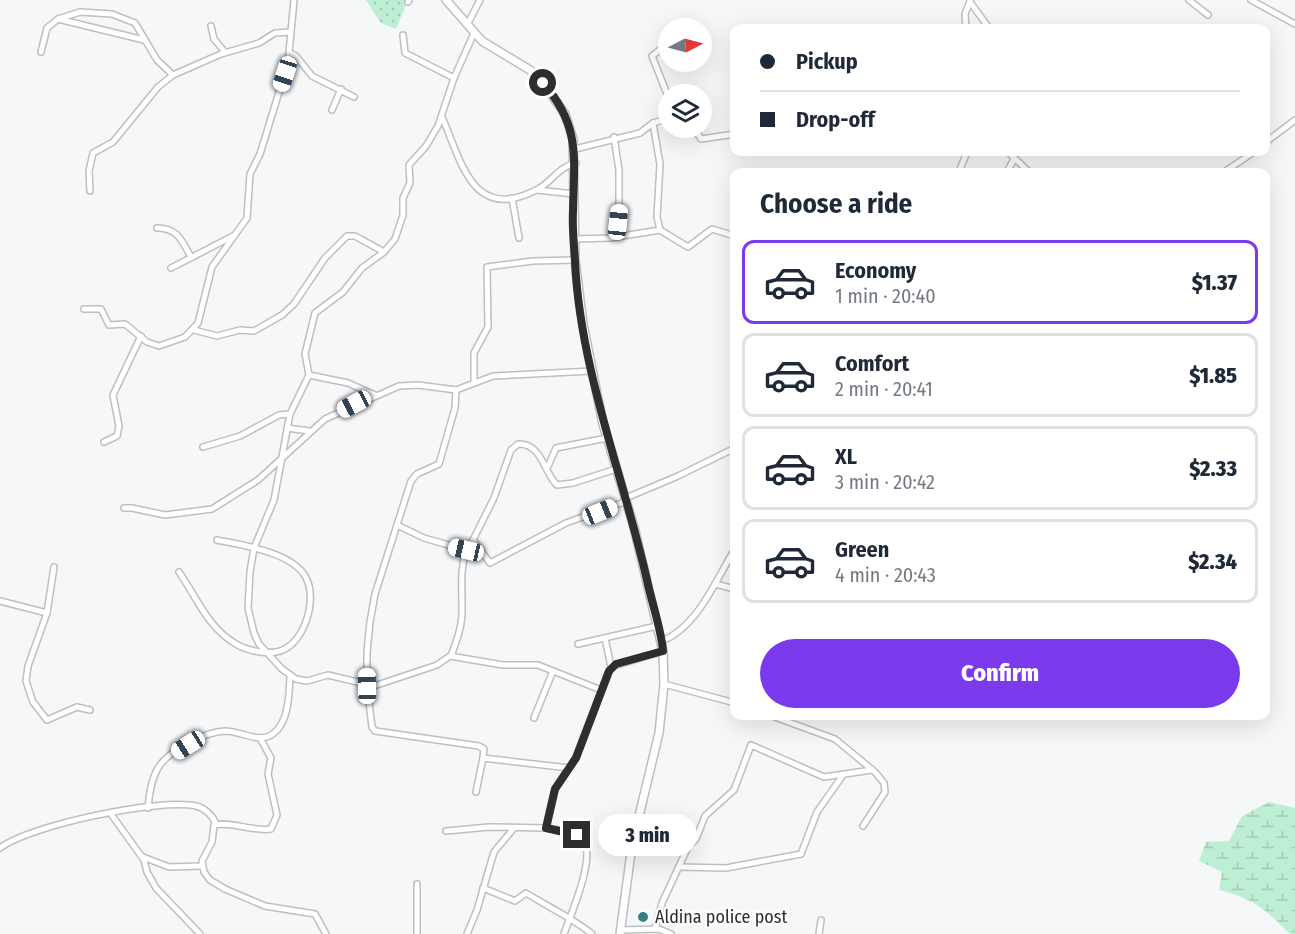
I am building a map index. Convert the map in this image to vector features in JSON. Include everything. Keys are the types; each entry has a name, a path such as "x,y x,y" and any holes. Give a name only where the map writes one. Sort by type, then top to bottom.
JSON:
{"street":[{"path":"84,309 101,309 109,325 125,324 159,346 171,344 194,330 201,317 212,267 247,218 250,174 260,154 290,53 294,0"},
{"path":"446,0 489,47 530,70 552,93 569,122 576,163 573,194 574,260 592,371 607,438 626,499 663,651 664,684 656,749 628,863 620,932 655,929 671,934"},
{"path":"467,25 480,0"},
{"path":"1189,0 1208,15"},
{"path":"1251,0 1295,24"},
{"path":"965,24 964,14 970,1"},
{"path":"970,1 986,24"},
{"path":"41,52 47,28 58,19 80,12 112,14 131,21 157,60 173,75"},
{"path":"58,19 144,40"},
{"path":"212,26 214,39 225,52"},
{"path":"90,191 89,171 93,153 113,142 158,87 173,75 225,52 259,43 275,33 290,32"},
{"path":"474,33 454,78 442,117 426,146 409,165 410,183 403,198 404,215 395,239 384,252 362,268 343,292 315,313 306,347 305,365 309,375 290,414 274,500 254,548 248,608 254,633 266,652 290,677 307,681 328,675 367,686 390,682 437,665 444,658 451,656 503,665 538,665 601,690"},
{"path":"403,35 405,53 454,78"},
{"path":"658,51 652,56 658,71"},
{"path":"290,53 296,56 312,76 354,97"},
{"path":"333,110 341,89"},
{"path":"442,117 468,178 491,198 499,200 512,198 537,190 562,168 576,163"},
{"path":"1270,139 1295,120"},
{"path":"574,148 614,137 640,133 658,121"},
{"path":"653,123 660,164 657,217 660,230"},
{"path":"700,138 701,140 730,135"},
{"path":"614,137 620,170 619,236"},
{"path":"1011,156 1024,168"},
{"path":"1230,168 1248,156"},
{"path":"1009,168 1014,159"},
{"path":"537,190 573,194"},
{"path":"512,198 519,238"},
{"path":"157,228 168,228 177,234 191,257"},
{"path":"574,239 660,230 688,247 712,229 730,234"},
{"path":"171,268 233,236"},
{"path":"194,330 217,336 240,330 254,331 282,315 294,304 325,258 347,236 355,236 384,252"},
{"path":"474,382 472,370 474,353 488,327 486,271 488,266 574,260"},
{"path":"104,442 117,436 118,426 113,395 141,336"},
{"path":"124,508 165,515 212,509 258,480 309,431 326,419 399,386 411,385 456,390 493,376 592,371"},
{"path":"309,375 348,383 375,395"},
{"path":"456,390 455,408 439,464 413,478 375,594 367,652 367,686 374,730 391,735 483,748 476,792"},
{"path":"203,447 240,436 279,415 290,414"},
{"path":"287,428 309,431"},
{"path":"548,466 556,448 607,438"},
{"path":"451,656 460,629 463,604 460,574 466,550 494,498 515,446 520,443 527,445 548,466 553,482 559,485 616,469"},
{"path":"473,540 490,563 566,524 678,476 730,450"},
{"path":"397,525 424,538 466,550"},
{"path":"179,572 212,625 237,645 266,652 277,652 290,645 308,615 311,594 305,576 298,567 254,548 217,540"},
{"path":"662,641 672,636 695,614 730,556"},
{"path":"54,567 47,613 27,676 33,702 47,720 77,707 90,710"},
{"path":"715,584 730,588"},
{"path":"0,601 47,613"},
{"path":"578,644 657,626"},
{"path":"546,828 552,796 581,747 611,667 605,638"},
{"path":"611,667 663,651"},
{"path":"534,718 553,671"},
{"path":"148,808 150,793 159,767 188,745 212,733 226,731 260,738 275,733 283,720 290,677"},
{"path":"664,684 730,702"},
{"path":"784,720 830,736 873,770 884,783 885,792 863,826"},
{"path":"0,848 17,838 64,821 148,808 197,806 210,815 216,824 271,829 276,823 276,809 268,774 270,755 260,738"},
{"path":"655,929 662,903 688,847 696,839 705,816 735,788 751,746 822,777 873,770"},
{"path":"483,758 569,768"},
{"path":"678,867 726,868 801,854 817,812 843,775"},
{"path":"111,814 142,857 156,888 200,934"},
{"path":"216,824 202,866 210,880 265,906 315,914 326,934"},
{"path":"467,934 494,852 514,828"},
{"path":"446,831 546,828 572,832 586,844 580,890 572,919 564,934"},
{"path":"142,857 169,867 202,866"},
{"path":"417,884 417,934"},
{"path":"483,888 516,902 526,893 548,909 572,919 592,934"},
{"path":"819,934 821,920"}],"green space":[{"path":"366,0 408,0 396,29 381,23"},
{"path":"1269,802 1295,808 1295,934 1290,934 1250,901 1219,890 1222,872 1199,861 1206,842 1229,841 1242,816"}],"place":[{"name":"Aldina police post","path":"643,917"}],"route":[{"path":"543,83 565,114 572,132 576,163 573,214 574,260 583,324 603,424 634,527 663,651 616,664 609,671 576,758 552,796 546,828 564,830 577,835"}]}
